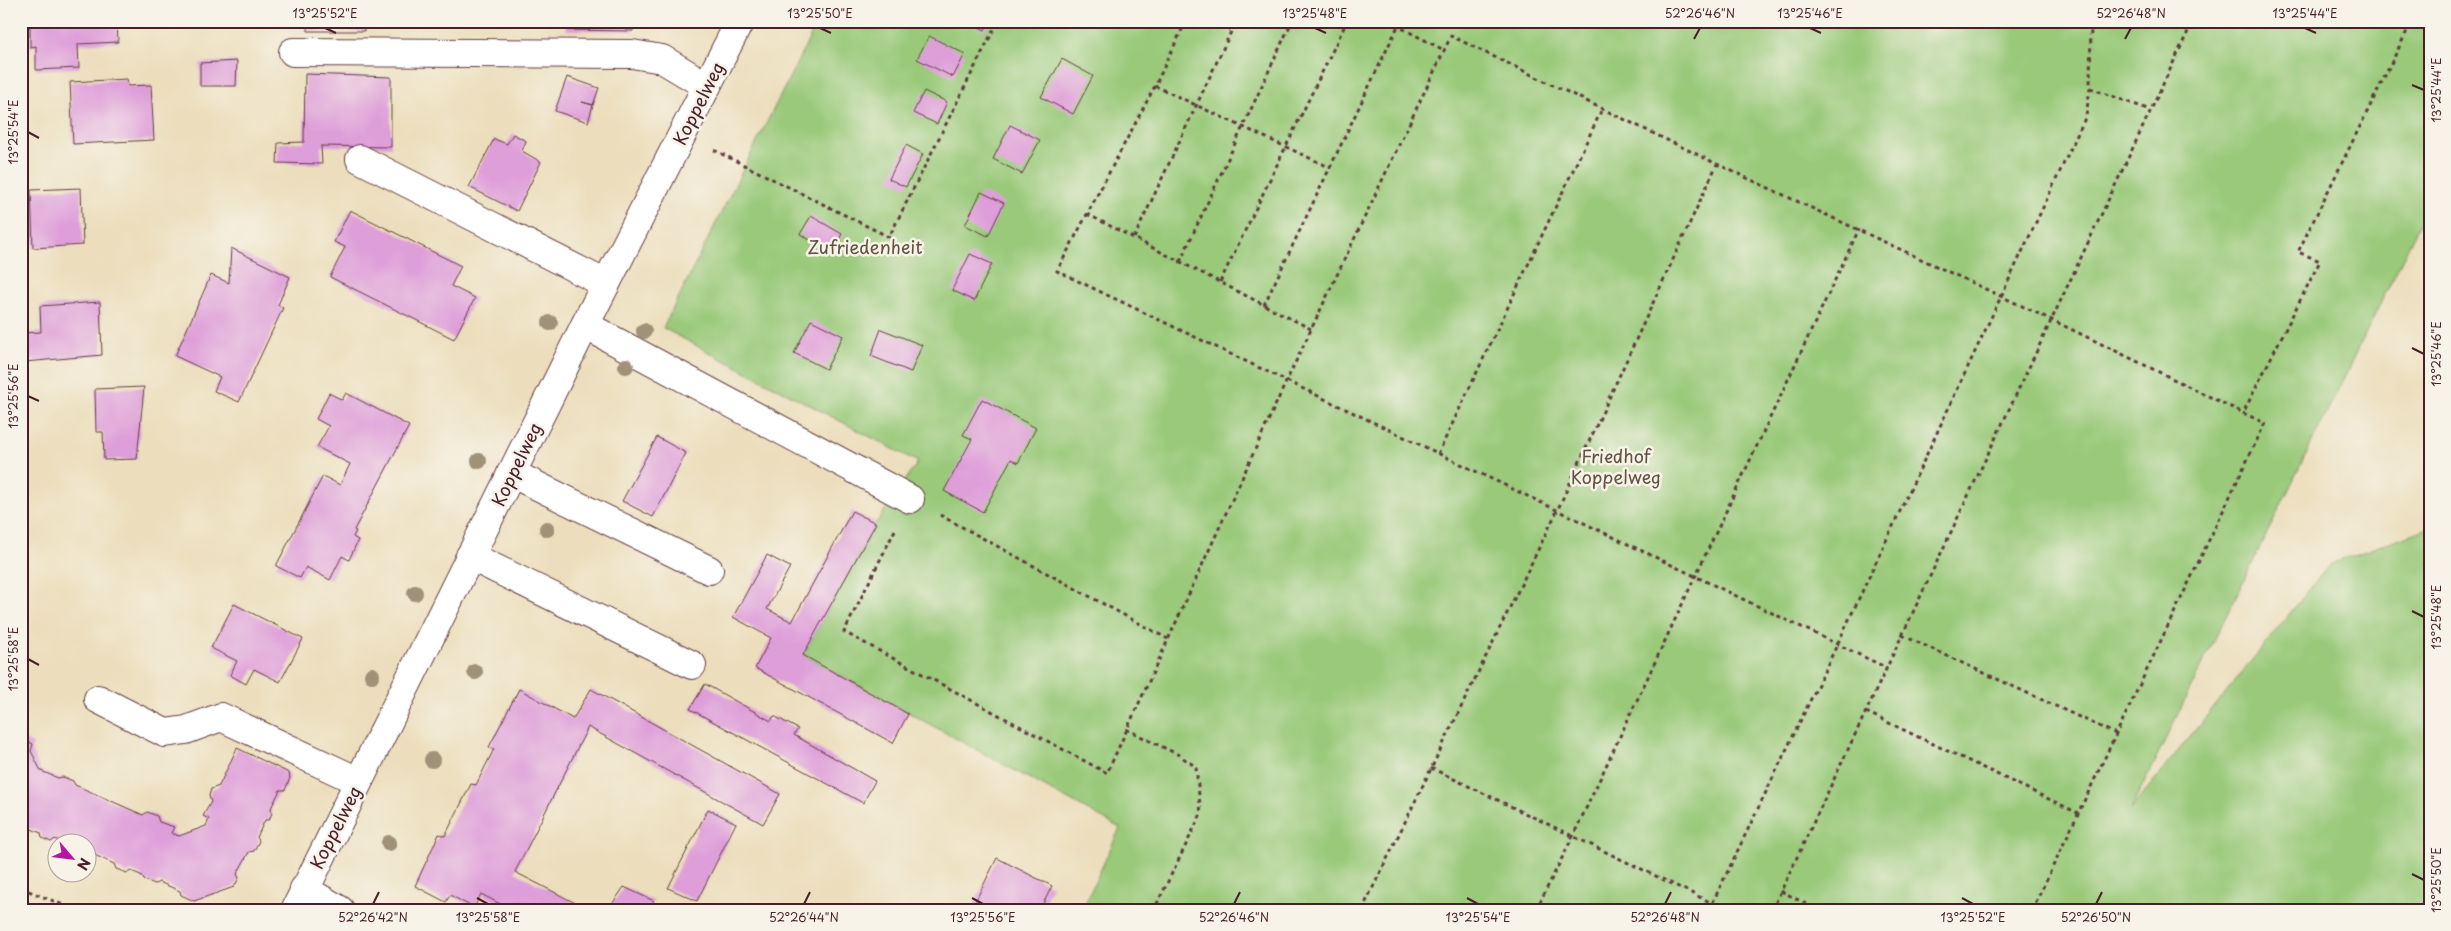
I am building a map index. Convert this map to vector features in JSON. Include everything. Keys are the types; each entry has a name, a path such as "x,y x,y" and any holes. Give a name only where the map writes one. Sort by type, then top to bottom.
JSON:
{"street":[{"name":"Koppelweg","path":"300,900 511,473 740,21"},
{"path":"293,52 632,54 662,59 707,86"},
{"path":"360,159 606,284"},
{"path":"586,324 910,499"},
{"path":"511,473 709,570"},
{"path":"470,556 692,665"},
{"path":"98,700 165,733 186,730 221,717 358,782"},
{"path":"300,900 340,910"}],"path":[{"path":"746,165 889,237 998,21"},
{"path":"1186,21 1155,86 1057,271 1887,668"},
{"path":"1134,238 1236,21"},
{"path":"1180,262 1292,21"},
{"path":"1220,282 1347,21"},
{"path":"1388,21 1444,50"},
{"path":"1709,910 1837,645 2086,116 2090,88 2091,21"},
{"path":"1772,910 2193,21"},
{"path":"2243,413 2320,261 2298,252 2412,21"},
{"path":"1264,305 1398,26"},
{"path":"1168,639 910,499 844,632 1107,774 1286,382 1451,36 1717,164 2052,320 2265,423 2032,910"},
{"path":"1155,86 1331,168"},
{"path":"2090,88 2150,110"},
{"path":"1438,454 1602,107"},
{"path":"1362,910 1557,511 1717,164"},
{"path":"1087,214 1311,329"},
{"path":"1536,910 1573,836 1859,229"},
{"path":"1902,635 2116,734"},
{"path":"1866,712 2078,813"},
{"path":"1126,729 1179,754 1196,767 1201,814 1154,910"},
{"path":"1431,768 1712,903"},
{"path":"21,888 76,910"},
{"path":"1781,891 1818,910"}],"green space":[{"name":"Friedhof Koppelweg","path":"818,21 2430,21 2430,203 2131,809 2330,564 2430,527 2430,910 1082,910 1120,828 803,655 876,523 918,462 663,328"}],"building":[{"path":"23,21 117,21 118,42 78,44 79,68 36,70 36,46 30,47 30,27 23,27"},
{"path":"308,21 419,21 419,26 364,25 364,31 308,31"},
{"path":"566,21 633,21 633,31 566,30"},
{"path":"966,21 989,21 985,30"},
{"path":"929,36 965,54 953,77 917,59"},
{"path":"1062,59 1093,76 1073,114 1041,97"},
{"path":"237,61 236,86 200,86 200,63"},
{"path":"305,74 391,77 391,147 321,146 322,164 277,163 278,143 304,142"},
{"path":"567,77 599,88 588,122 555,111"},
{"path":"127,79 128,86 151,85 154,140 73,144 70,82"},
{"path":"924,91 947,102 937,124 913,113"},
{"path":"1010,125 1040,140 1022,174 993,159"},
{"path":"513,134 526,141 522,151 541,162 517,211 469,187 494,139 507,144"},
{"path":"906,145 923,154 906,187 889,179"},
{"path":"81,188 83,245 33,248 31,190"},
{"path":"981,192 1004,203 988,236 965,225"},
{"path":"350,210 461,266 451,286 475,298 454,339 330,277 345,247 334,242"},
{"path":"811,216 842,234 831,253 800,234"},
{"path":"231,248 290,277 278,305 283,308 239,402 214,391 220,377 175,356 211,275 229,283"},
{"path":"970,254 992,264 974,301 952,290"},
{"path":"100,302 102,355 25,362 23,333 41,332 40,306"},
{"path":"811,320 843,336 826,369 794,353"},
{"path":"881,329 922,345 911,372 871,356"},
{"path":"144,387 137,459 104,460 103,432 96,432 95,389"},
{"path":"329,393 342,400 346,393 409,426 354,530 356,531 353,537 358,540 349,560 342,556 330,580 306,567 300,578 276,566 323,476 340,485 350,464 317,447 329,426 316,419"},
{"path":"982,399 1036,428 1018,463 1011,459 983,512 944,491 972,439 963,435"},
{"path":"657,437 686,453 653,517 622,501"},
{"path":"852,511 876,523 803,655 908,714 893,743 755,668 771,638 733,617 767,555 790,567 767,609 792,622"},
{"path":"234,604 303,639 280,682 254,669 246,684 230,675 237,661 211,648"},
{"path":"705,684 771,721 774,716 798,729 794,735 875,781 863,803 690,709"},
{"path":"519,689 573,719 591,689 780,794 763,824 588,727 515,872 589,910 512,910 481,894 474,908 450,895 446,902 415,886 439,834 445,836 471,784 476,785 494,749 489,747"},
{"path":"21,738 33,744 31,751 41,771 58,778 63,777 73,781 75,785 143,815 147,812 157,816 159,822 174,827 171,833 179,836 206,826 209,819 203,816 211,802 209,796 211,789 219,786 237,748 289,773 290,778 285,790 280,790 271,808 272,813 269,820 265,820 257,837 259,841 254,851 249,852 237,874 239,878 234,887 194,901 181,895 180,891 159,882 155,884 144,880 141,875 131,871 127,873 116,869 114,864 98,857 98,834 48,834 48,841 42,838 41,833 29,828 25,830 21,828"},
{"path":"708,809 736,823 697,901 668,888"},
{"path":"997,858 1052,886 1040,910 971,910"},
{"path":"624,887 654,901 644,910 608,910"}],"park label":[{"name":"Zufriedenheit","path":"865,246"}]}
